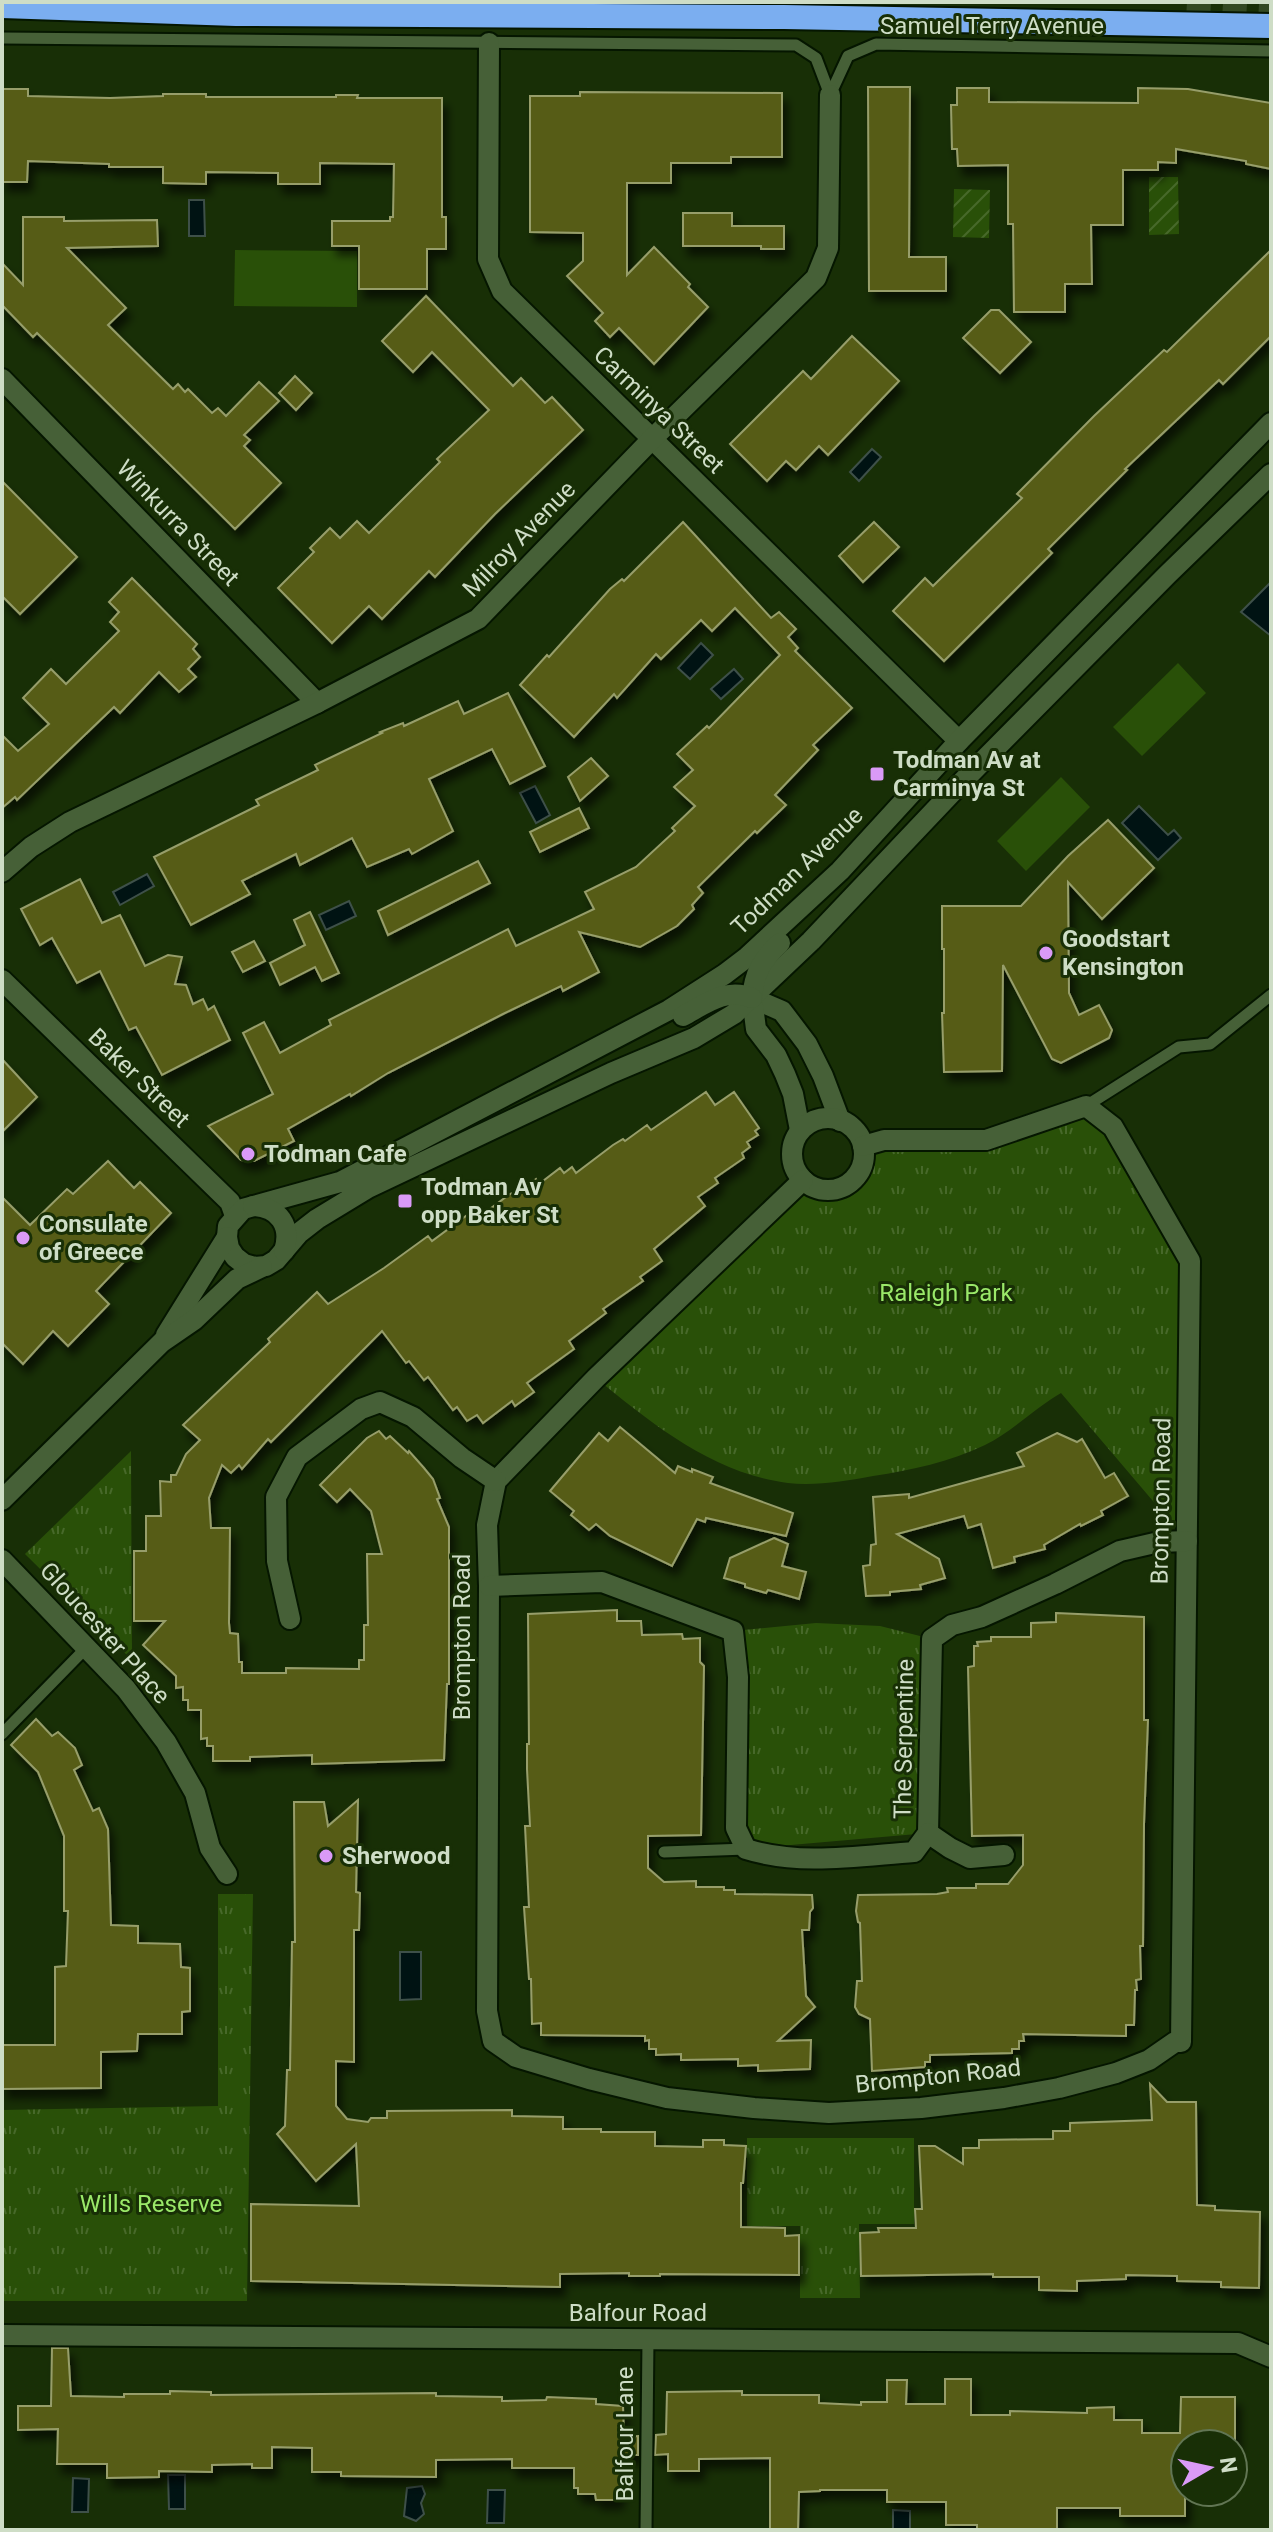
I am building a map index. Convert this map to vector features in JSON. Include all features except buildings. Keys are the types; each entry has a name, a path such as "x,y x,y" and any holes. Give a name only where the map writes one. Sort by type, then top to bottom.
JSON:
{"highway":[{"path":"2,6 236,14 753,16 1271,26"}],"street":[{"name":"Carminya Street","path":"489,43 488,259 502,291 959,741"},
{"name":"Milroy Avenue","path":"2,872 31,847 70,822 317,703 478,619 652,439 816,278 828,248 830,95"},
{"name":"Winkurra Street","path":"2,379 317,703"},
{"name":"Todman Avenue","path":"244,1211 340,1182 643,1024 725,974 776,932 840,871 959,741 1271,423"},
{"path":"2,1500 162,1342 194,1320 237,1279 276,1260 299,1233 317,1219 368,1188 611,1073 694,1038 718,1025 752,998 811,941 1031,712 1271,474"},
{"path":"800,1130 793,1094 785,1074 776,1055 756,1029 752,998 759,965 795,929 806,903"},
{"name":"Baker Street","path":"2,980 230,1202 244,1211"},
{"path":"643,1024 679,1018 725,994 741,993 782,1011 807,1044 840,1121"},
{"path":"863,1146 884,1140 986,1140 1086,1106"},
{"name":"Brompton Road","path":"496,1481 487,1525 487,2011 493,2041 516,2057 667,2098 829,2113 921,2108 1004,2098 1116,2073 1149,2060 1175,2042 1181,2042 1190,1261 1113,1127 1086,1106"},
{"path":"826,1118 853,1128 863,1146 861,1168 848,1184 827,1190 814,1188 803,1180 795,1170 791,1155 800,1130 814,1120 826,1118"},
{"path":"290,1619 277,1561 276,1497 297,1457 361,1409 380,1402 413,1417 462,1458 496,1481 596,1378 803,1180"},
{"path":"266,1266 244,1264 229,1248 228,1226 244,1211 264,1207 282,1219 287,1229 284,1251"},
{"path":"162,1342 227,1237"},
{"name":"The Serpentine","path":"746,1849 767,1856 793,1859 914,1852 928,1833 932,1639 952,1625 982,1617 1120,1551 1159,1542 1187,1541"},
{"name":"Gloucester Place","path":"2,1560 126,1689 166,1742 195,1793 210,1848 227,1874"},
{"path":"489,1586 602,1582 733,1631 738,1677 736,1828 746,1849"},
{"path":"928,1833 970,1858 1004,1855"},
{"name":"Balfour Road","path":"2,2335 1238,2343 1271,2357"}],"lane":[{"path":"2,38 796,45 816,58 830,95"},
{"name":"Samuel Terry Avenue","path":"830,95 848,56 876,44 1271,51"},
{"path":"1086,1106 1179,1047 1210,1044 1271,995"},
{"path":"2,1734 86,1648"},
{"path":"664,1852 746,1849"},
{"name":"Balfour Lane","path":"646,2530 648,2339"}],"green space":[{"path":"1149,177 1178,177 1179,234 1149,235"},
{"path":"954,189 990,190 989,238 953,237"},
{"path":"235,250 357,251 357,307 234,306"},
{"path":"1178,663 1206,693 1142,756 1113,727"},
{"path":"1061,777 1090,807 1026,871 997,841"},
{"name":"Raleigh Park","path":"1086,1106 1113,1127 1190,1261 1187,1541 1061,1393 995,1440 958,1456 888,1474 798,1484 761,1478 709,1458 639,1413 596,1378 803,1180 826,1189 845,1185 853,1179 859,1171 863,1146 986,1140"},
{"path":"131,1451 132,1660 25,1554"},
{"path":"816,1623 880,1626 932,1639 928,1833 746,1849 733,1631"},
{"name":"Wills Reserve","path":"218,1894 253,1894 247,2301 2,2301 2,2110 218,2106"},
{"path":"747,2138 914,2138 914,2224 859,2224 860,2298 800,2298 800,2226 747,2226"}],"shaded area":[{"path":"189,200 204,200 205,236 189,236"},
{"path":"872,449 881,457 859,481 850,472"},
{"path":"1271,582 1271,636 1241,612"},
{"path":"701,643 713,655 690,679 678,668"},
{"path":"734,669 743,679 721,699 711,689"},
{"path":"535,786 550,815 536,823 520,793"},
{"path":"1139,806 1168,835 1174,830 1181,838 1158,860 1122,823"},
{"path":"147,874 154,886 120,905 113,892"},
{"path":"349,901 356,916 326,930 319,915"},
{"path":"400,1952 421,1952 421,1999 400,2000"},
{"path":"168,2475 185,2475 185,2509 169,2509"},
{"path":"73,2478 89,2479 88,2512 72,2512"},
{"path":"422,2486 425,2494 421,2503 424,2514 416,2521 404,2516 407,2488"},
{"path":"488,2490 505,2490 504,2523 487,2523"},
{"path":"893,2510 910,2511 910,2530 893,2530"}],"tunnel":[{"path":"1187,2 1271,7"}],"place":[{"name":"Todman Av at Carminya St","path":"877,774"},
{"name":"Goodstart Kensington","path":"1046,953"},
{"name":"Todman Cafe","path":"248,1154"},
{"name":"Todman Av opp Baker St","path":"405,1201"},
{"name":"Consulate of Greece","path":"23,1238"},
{"name":"Sherwood","path":"326,1856"}]}
